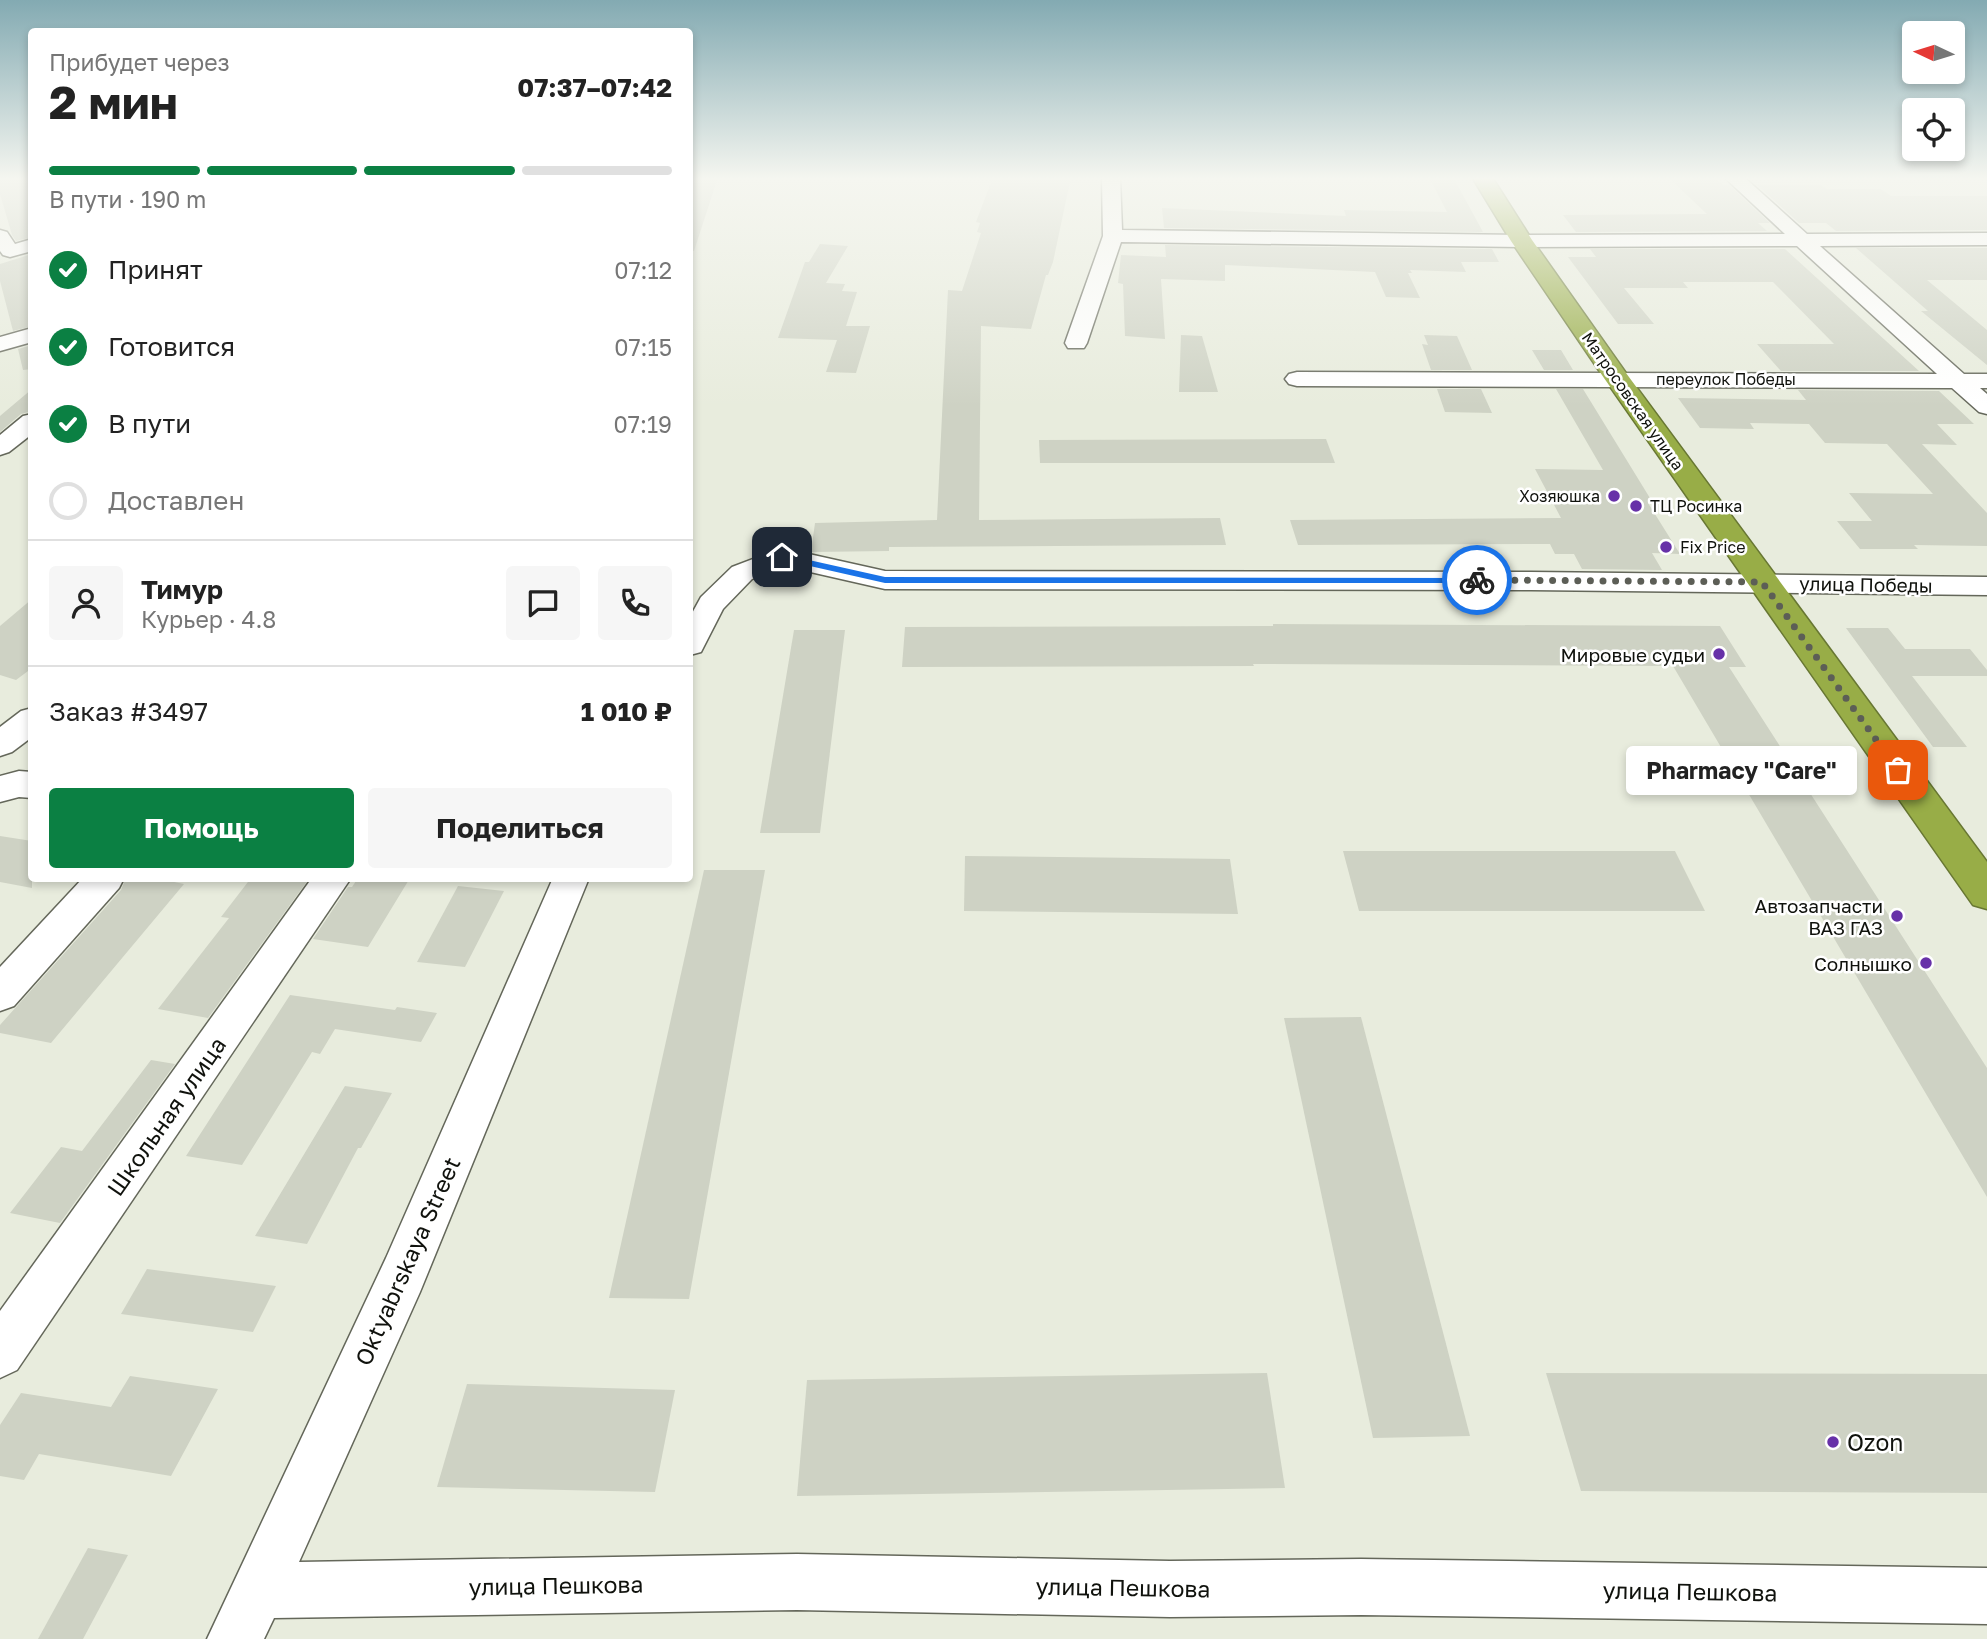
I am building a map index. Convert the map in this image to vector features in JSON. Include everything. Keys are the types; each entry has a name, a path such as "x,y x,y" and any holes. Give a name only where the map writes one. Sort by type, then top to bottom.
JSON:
{"highway":[{"name":"Матросовская улица","path":"1531,253 1762,582 1987,893"}],"street":[{"path":"1076,343 1107,253"},
{"path":"1821,253 1987,407"},
{"path":"0,344 28,336"},
{"name":"переулок Победы","path":"1297,379 1987,381"},
{"path":"0,447 28,424"},
{"name":"улица Победы","path":"693,639 711,604 742,573 782,557 885,580 1762,582 1987,586"},
{"path":"0,744 28,722"},
{"path":"0,789 28,785"},
{"path":"0,994 102,882"},
{"name":"Школьная улица","path":"0,1353 330,882"},
{"name":"Oktyabrskaya Street","path":"235,1639 403,1275 568,882"},
{"name":"улица Пешкова","path":"259,1590 797,1582 1987,1595"}],"building":[{"path":"814,253 844,253 826,283 845,284 842,291 857,292 846,326 870,326 856,373 826,372 837,340 778,338 805,262 809,262"},
{"path":"974,253 1055,253 1031,329 981,326 979,520 1220,518 1226,545 889,547 889,551 811,552 815,523 937,520 948,290 962,291"},
{"path":"1166,253 1494,253 1499,262 1461,262 1466,272 1410,270 1412,273 1408,273 1420,298 1386,297 1375,272 1225,265 1225,281 1161,279 1165,339 1125,336 1123,284 1118,283 1121,255 1166,257"},
{"path":"1593,253 1790,253 1919,371 1781,371 1757,344 1834,344 1773,282 1683,282 1688,288 1624,288 1654,324 1618,324 1568,257 1596,257"},
{"path":"1862,253 1987,253 1987,280 1927,280 1987,330 1987,365 1921,311 1928,311"},
{"path":"28,255 28,327 13,331 0,281 0,264"},
{"path":"1181,335 1202,336 1218,392 1179,392"},
{"path":"1424,335 1457,336 1472,370 1431,370 1422,344 1428,345"},
{"path":"28,346 28,369 23,370 18,349"},
{"path":"1532,350 1561,350 1573,370 1544,370"},
{"path":"1437,389 1481,389 1492,413 1445,412"},
{"path":"1556,389 1583,389 1653,503 1648,503 1680,554 1652,553 1662,570 1582,569 1574,554 1555,554 1550,544 1298,545 1290,520 1561,518 1535,469 1603,470"},
{"path":"1798,390 1939,391 1974,424 1937,424 1957,445 1922,444 1987,513 1987,546 1914,545 1918,549 1860,549 1837,521 1872,521 1849,493 1933,494 1887,444 1825,443 1809,424 1750,423 1754,429 1700,428 1678,398 1806,400"},
{"path":"28,392 28,412 21,414 0,432 0,416"},
{"path":"1326,439 1335,463 1040,463 1039,440"},
{"path":"28,602 28,671 16,680 0,675 0,626"},
{"path":"1273,624 1720,626 1746,667 1729,667 1987,1068 1987,1197 1673,666 1253,664 1254,666 902,667 905,627"},
{"path":"1846,628 1888,628 1905,649 1970,649 1987,670 1987,676 1912,676 1967,747 1933,747"},
{"path":"794,630 845,630 820,833 760,833"},
{"path":"0,836 28,840 28,882 32,882 32,888 0,882"},
{"path":"1343,851 1675,851 1705,911 1359,911"},
{"path":"965,856 1230,859 1238,914 964,911"},
{"path":"704,870 765,870 689,1299 609,1298"},
{"path":"124,882 184,884 51,1043 0,1033 0,1025 121,890"},
{"path":"248,882 307,882 208,1018 158,1009 229,918 221,917"},
{"path":"355,882 408,882 368,947 313,939 348,887 352,887"},
{"path":"458,886 504,891 465,967 417,962"},
{"path":"290,995 395,1010 397,1007 437,1013 421,1042 335,1029 320,1054 312,1052 242,1165 186,1156"},
{"path":"1361,1017 1470,1436 1373,1438 1284,1018"},
{"path":"151,1060 175,1064 60,1223 10,1213 61,1147 82,1151"},
{"path":"345,1086 392,1093 361,1148 358,1148 307,1244 255,1236"},
{"path":"147,1269 276,1286 253,1332 121,1314"},
{"path":"1267,1373 1285,1488 797,1496 807,1380"},
{"path":"1546,1373 1987,1374 1987,1493 1581,1491"},
{"path":"130,1376 218,1389 171,1476 39,1454 24,1480 0,1476 0,1425 21,1393 111,1407"},
{"path":"467,1384 675,1390 655,1492 437,1487"},
{"path":"88,1548 128,1555 83,1639 38,1639"}],"way so far":[{"path":"1477,580 1762,582 1898,770"}],"place":[{"name":"Хозяюшка","path":"1614,496"},
{"name":"ТЦ Росинка","path":"1636,506"},
{"name":"Fix Price","path":"1666,547"},
{"name":"Мировые судьи","path":"1719,654"},
{"name":"Pharmacy \"Care\"","path":"1898,770"},
{"name":"Автозапчасти ВАЗ ГАЗ","path":"1897,916"},
{"name":"Солнышко","path":"1926,963"},
{"name":"Ozon","path":"1833,1442"}],"route":[{"path":"782,557 885,580 1477,580"}]}
